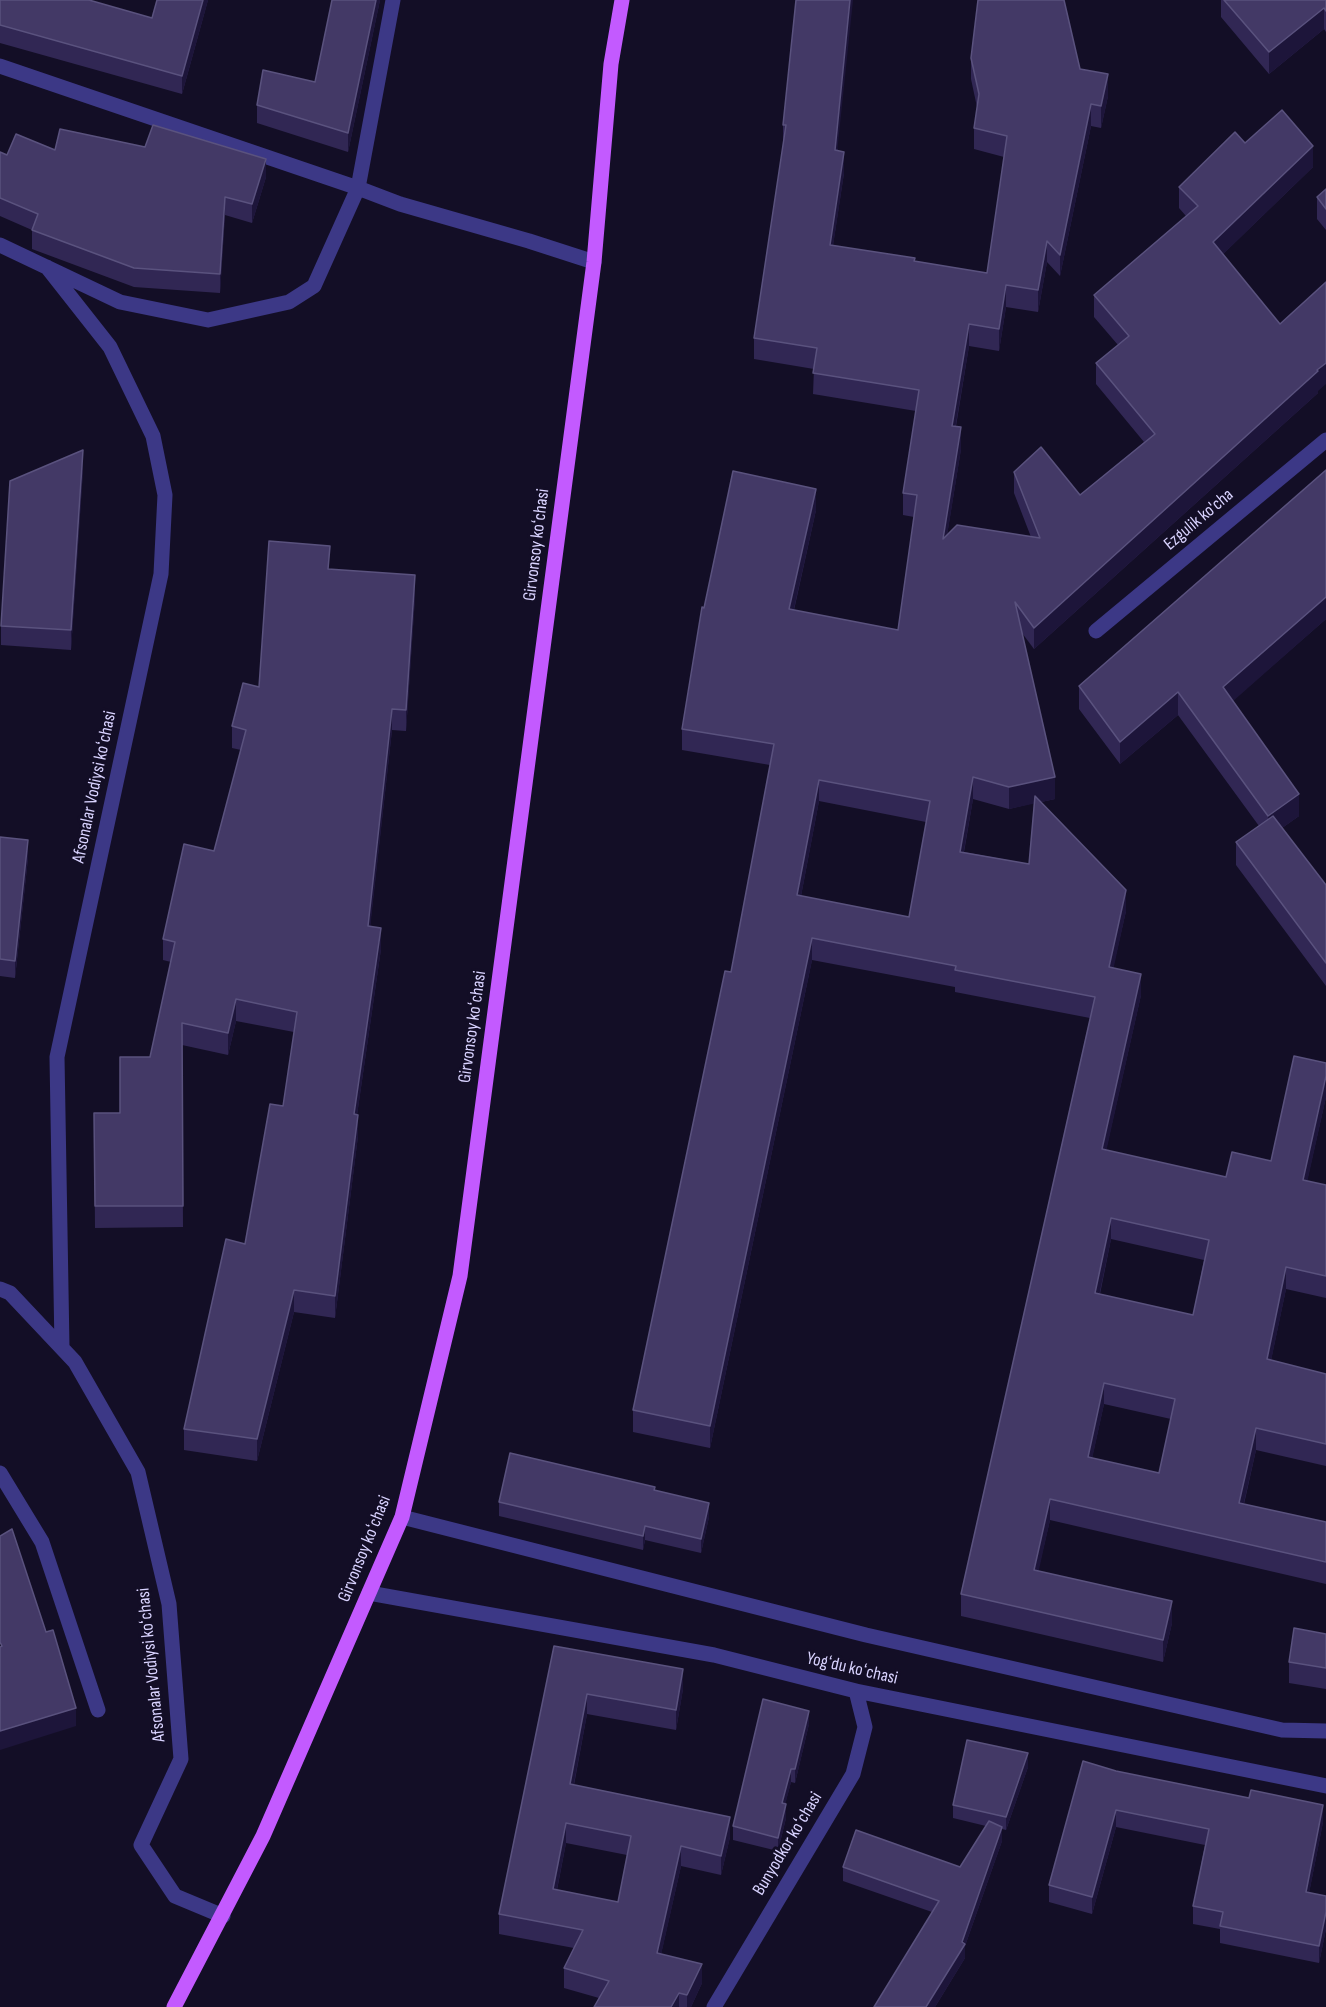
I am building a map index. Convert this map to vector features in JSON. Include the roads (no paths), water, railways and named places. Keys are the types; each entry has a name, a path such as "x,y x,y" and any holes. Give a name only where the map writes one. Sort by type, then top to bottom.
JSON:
{"main road":[{"name":"Girvonsoy koʻchasi","path":"174,2007 263,1836 402,1517 460,1276 594,262 611,64 622,0"}],"street":[{"name":"Afsonalar Vodiysi koʻchasi","path":"0,244 120,302 208,320 289,302 314,286 358,188 393,0"},
{"path":"0,66 410,207 594,262"},
{"name":"Afsonalar Vodiysi koʻchasi","path":"47,267 110,347 153,436 165,495 161,574 57,1057 62,1348"},
{"name":"Ezgulik ko'cha","path":"1096,631 1326,440"},
{"name":"Afsonalar Vodiysi koʻchasi","path":"0,1289 10,1293 75,1362 138,1472 169,1604 181,1759 141,1845 175,1896 223,1916"},
{"path":"0,1473 42,1542 98,1710"},
{"name":"Yogʻdu koʻchasi","path":"402,1517 866,1635 1282,1730 1326,1731"},
{"name":"Yogʻdu koʻchasi","path":"369,1593 714,1655 856,1691 1326,1786"},
{"name":"Bunyodkor koʻchasi","path":"714,2007 853,1774 865,1727 856,1691"}]}
